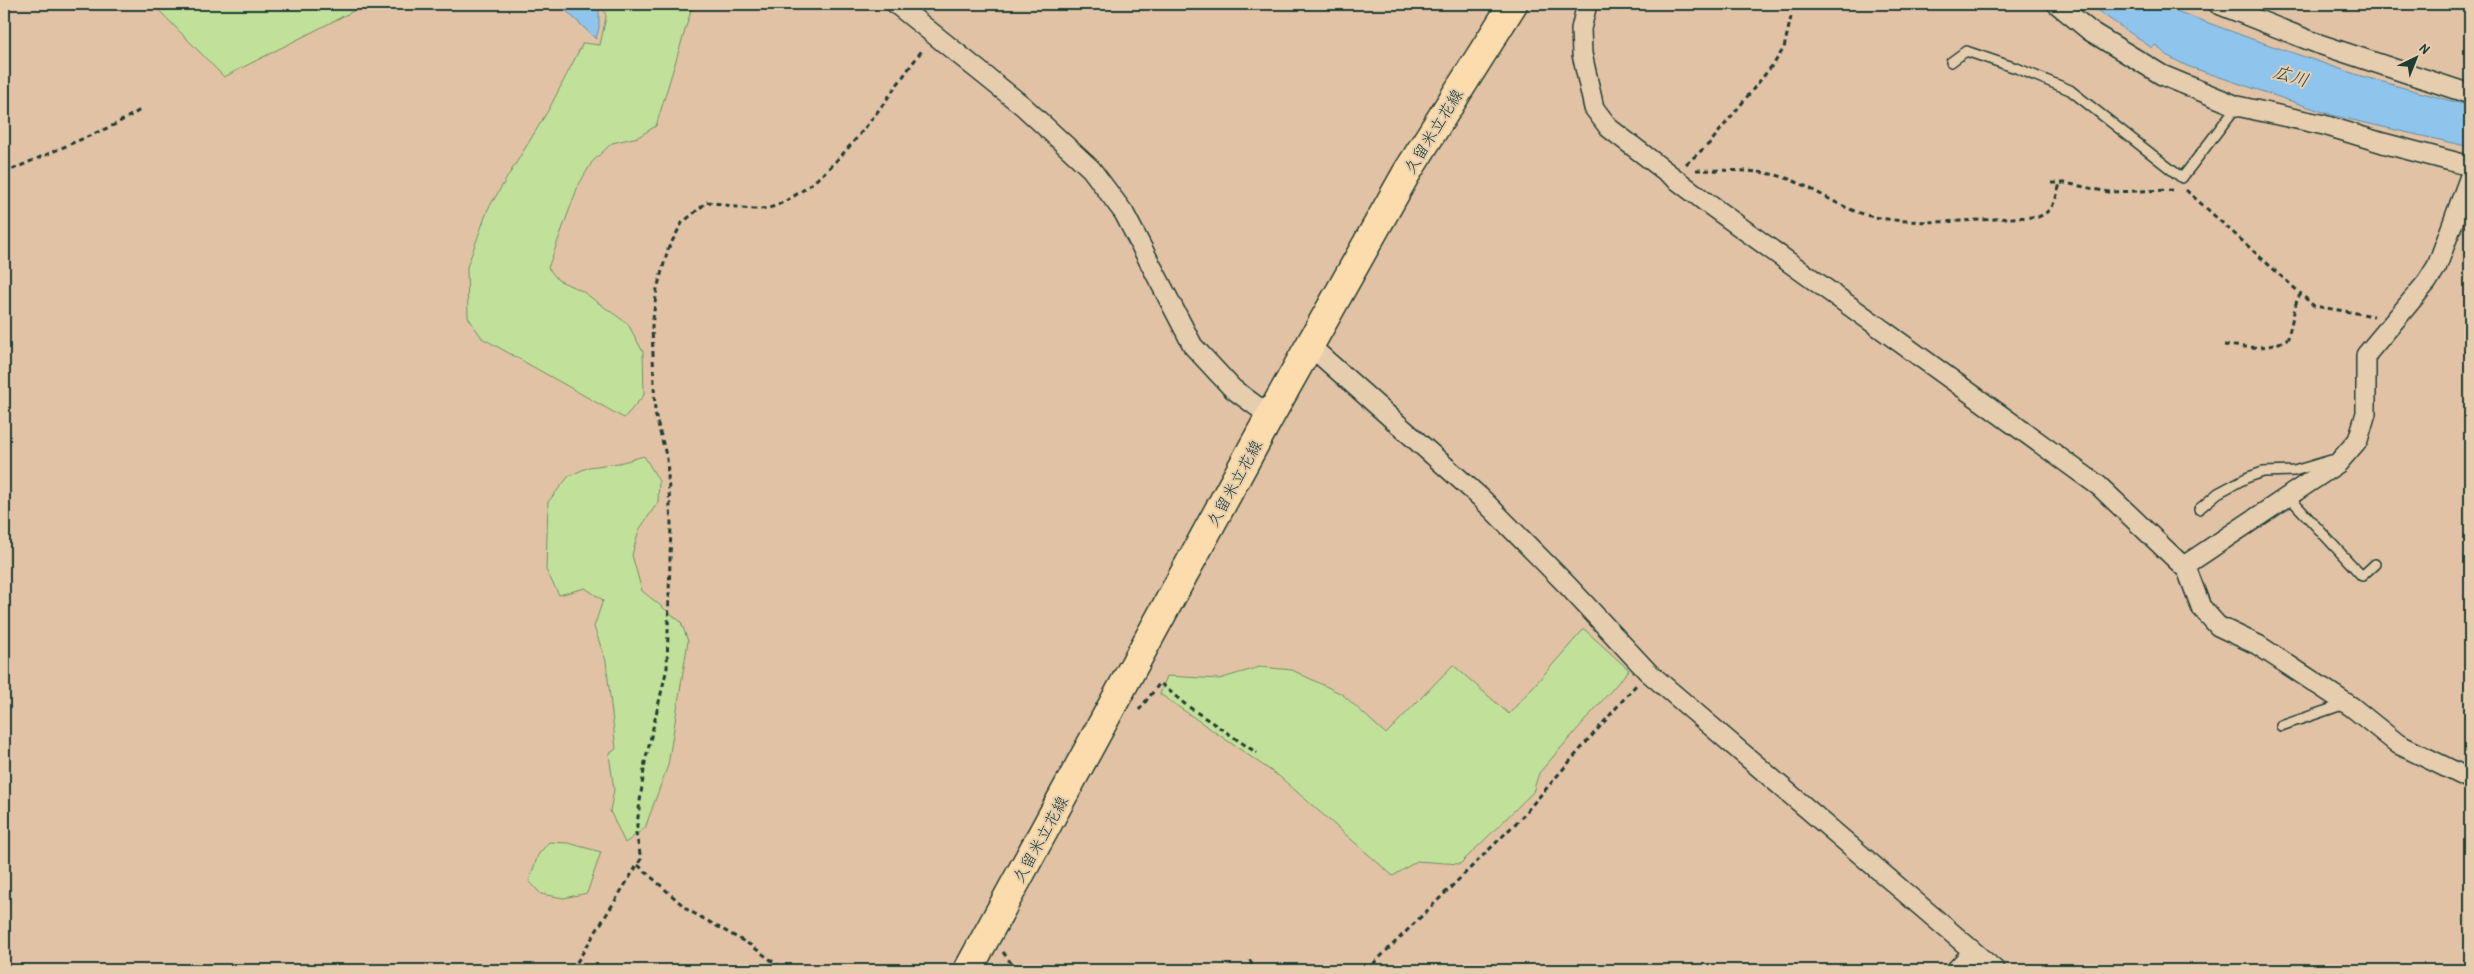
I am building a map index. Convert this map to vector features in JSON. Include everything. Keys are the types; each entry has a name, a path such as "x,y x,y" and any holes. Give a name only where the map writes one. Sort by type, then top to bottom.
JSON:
{"main road":[{"name":"久留米立花線","path":"968,970 1309,345 1406,174 1513,4"}],"street":[{"path":"896,4 1023,106 1091,169 1124,213 1193,346 1233,389 1270,416"},
{"path":"1587,4 1581,29 1582,54 1594,108 1609,128 1707,203 2099,486 2184,566 2201,607 2218,626 2258,645 2346,704 2398,744 2470,779"},
{"path":"2057,4 2090,31 2162,75 2237,106 2324,125 2383,144 2470,166"},
{"path":"2218,4 2316,43 2470,94"},
{"path":"2184,566 2338,463 2358,440 2366,413 2366,355 2427,282 2437,266 2470,176"},
{"path":"1309,345 1481,498 1568,586 1648,672 1995,970"},
{"path":"1956,970 1973,952"}],"lane":[{"path":"1951,62 1966,51 2019,69 2070,90 2182,178 2237,106"},
{"path":"2199,509 2218,493 2246,478 2263,472 2294,471 2343,457"},
{"path":"2288,496 2362,576 2375,564"},
{"path":"2281,726 2346,704"}],"path":[{"path":"1791,17 1784,48 1775,62 1710,143 1680,169 1765,172 1794,181 1833,202 1868,215 1894,220 1928,222 2038,217 2048,214 2055,203 2060,183"},
{"path":"572,970 641,859 636,833 645,762 667,668 671,523 667,459 655,413 652,326 657,290 668,249 682,223 707,202 754,208 774,206 809,185 847,150 934,36"},
{"path":"4,173 114,125 142,109"},
{"path":"2052,183 2110,192 2175,190 2179,186 2193,194 2314,306 2395,320"},
{"path":"2224,345 2249,348 2280,343 2288,338 2297,299 2301,294"},
{"path":"1367,970 1519,820 1648,672"},
{"path":"1134,716 1160,683 1186,705 1257,753"},
{"path":"638,865 688,910 752,946 784,970"},
{"path":"999,945 1016,970"},
{"path":"1250,960 1254,970"}],"green space":[{"path":"153,4 367,4 224,77"},
{"path":"603,4 693,4 656,126 638,137 612,143 592,162 578,186 548,268 558,280 582,291 628,324 643,352 644,395 624,418 482,338 468,317 467,267 488,209 549,109 583,43 600,45 606,17"},
{"path":"644,456 659,481 658,502 639,530 632,555 642,591 681,622 688,641 668,765 645,828 625,843 610,811 614,790 609,754 616,749 606,661 594,627 603,600 585,588 559,595 546,570 548,502 569,476 589,467 619,463"},
{"path":"1584,629 1629,670 1539,773 1533,792 1460,864 1417,861 1393,876 1280,777 1160,694 1167,676 1219,679 1260,667 1292,670 1342,694 1386,734 1453,665 1509,714"},
{"path":"549,842 568,843 601,852 587,893 564,898 541,894 529,881 538,855"}],"water":[{"path":"559,4 599,4 599,28 596,39"},
{"name":"広川","path":"2088,4 2157,4 2361,76 2470,106 2470,147 2335,116 2187,66 2166,55 2156,45 2152,48"}]}
